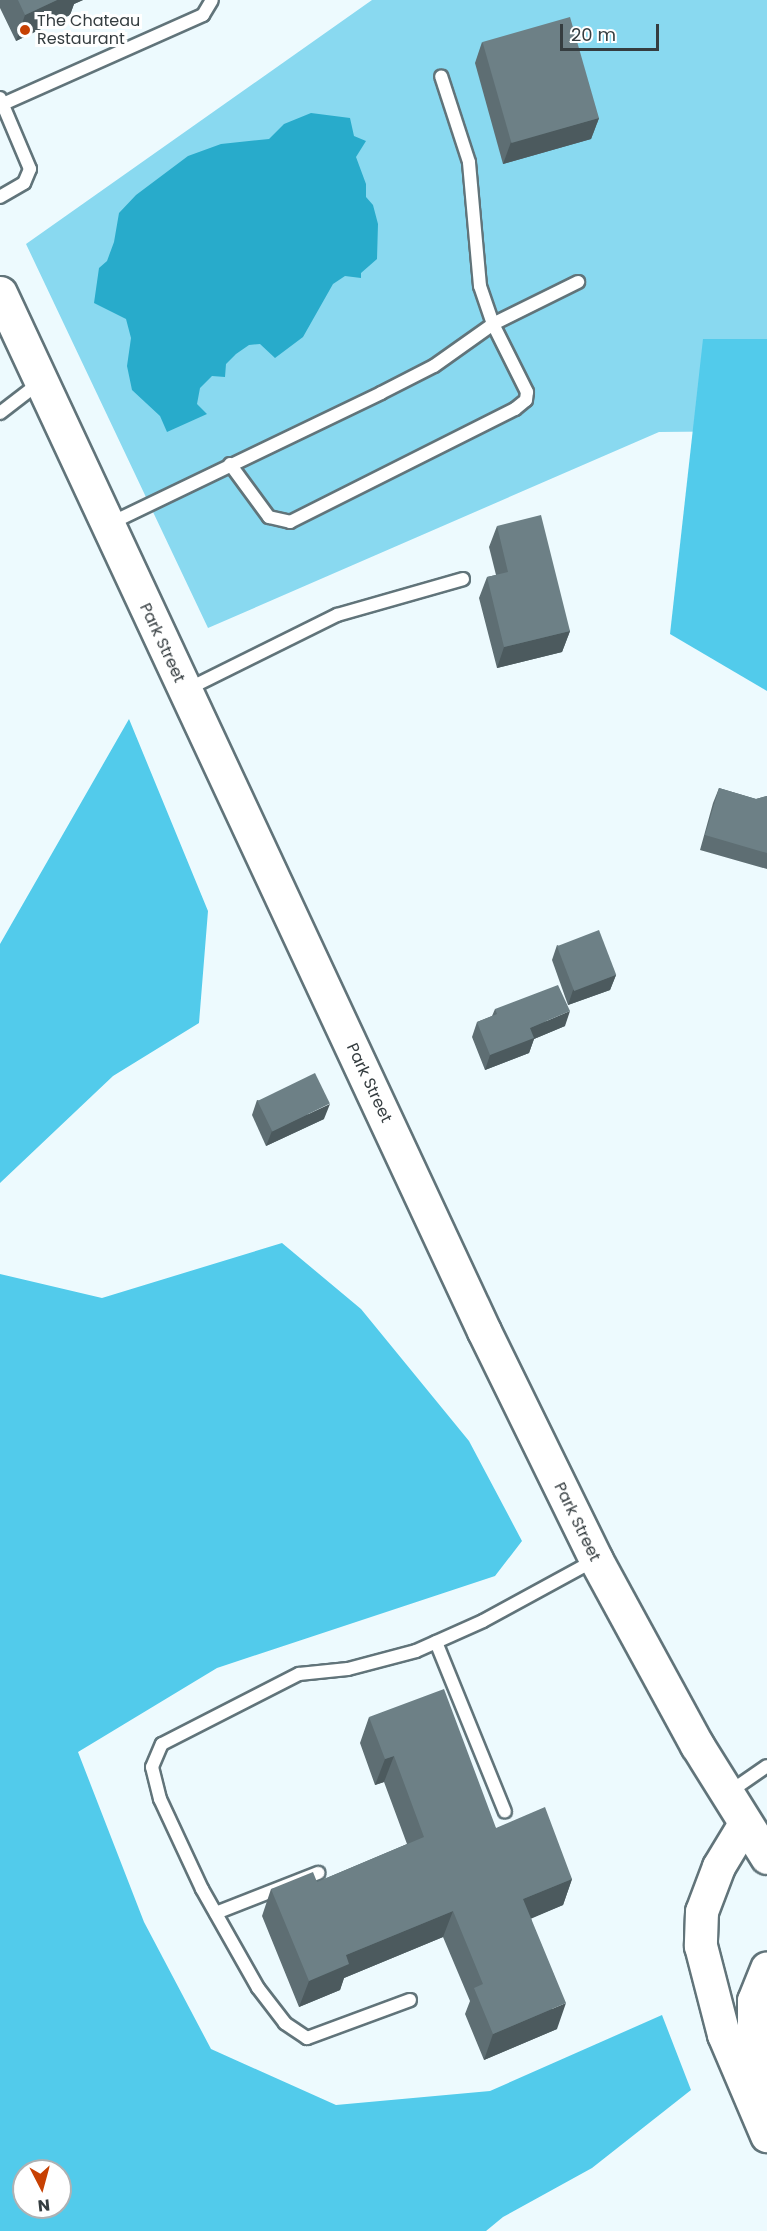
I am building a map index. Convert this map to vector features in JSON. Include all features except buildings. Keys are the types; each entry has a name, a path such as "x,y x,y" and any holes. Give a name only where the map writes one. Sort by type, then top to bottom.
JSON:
{"main road":[{"name":"Park Street","path":"0,293 106,525 484,1331 596,1560 727,1794 767,1857"}],"street":[{"path":"745,1824 718,1867 702,1912 701,1946 724,2035 767,2136"},
{"path":"767,1968 754,2001 753,2031 767,2112"}],"lane":[{"path":"0,197 24,183 30,169 2,101 203,15 212,0"},
{"path":"230,464 269,517 290,522 515,410 526,399 527,392 493,324 480,286 471,175 441,76"},
{"path":"106,525 434,366 493,324 578,282"},
{"path":"0,413 42,381"},
{"path":"184,691 338,615 462,579"},
{"path":"410,2000 307,2038 285,2023 258,1988 216,1913 160,1799 152,1767 162,1744 299,1674 348,1669 436,1642 483,1621 596,1560"},
{"path":"436,1642 505,1812"},
{"path":"727,1794 767,1766"},
{"path":"216,1913 318,1873"}],"shaded area":[{"path":"372,0 767,0 767,431 659,432 208,628 26,244"},
{"path":"311,113 350,118 354,136 366,141 356,157 366,184 366,197 373,205 378,224 377,259 361,273 361,278 345,276 333,284 303,337 275,358 260,344 249,345 236,354 226,364 225,377 212,376 200,388 197,404 207,414 167,432 160,416 132,390 127,366 131,338 126,319 94,303 99,268 107,261 114,242 119,213 136,195 188,156 221,144 269,139 284,124"},
{"path":"703,339 767,339 767,691 670,634"},
{"path":"129,719 208,911 199,1023 113,1076 0,1183 0,944"},
{"path":"282,1243 361,1309 469,1441 522,1541 495,1576 217,1668 78,1752 144,1922 211,2049 336,2105 490,2091 662,2015 691,2090 592,2168 503,2217 486,2231 0,2231 0,1274 102,1298"}],"place":[{"name":"The Chateau Restaurant","path":"25,30"}]}
